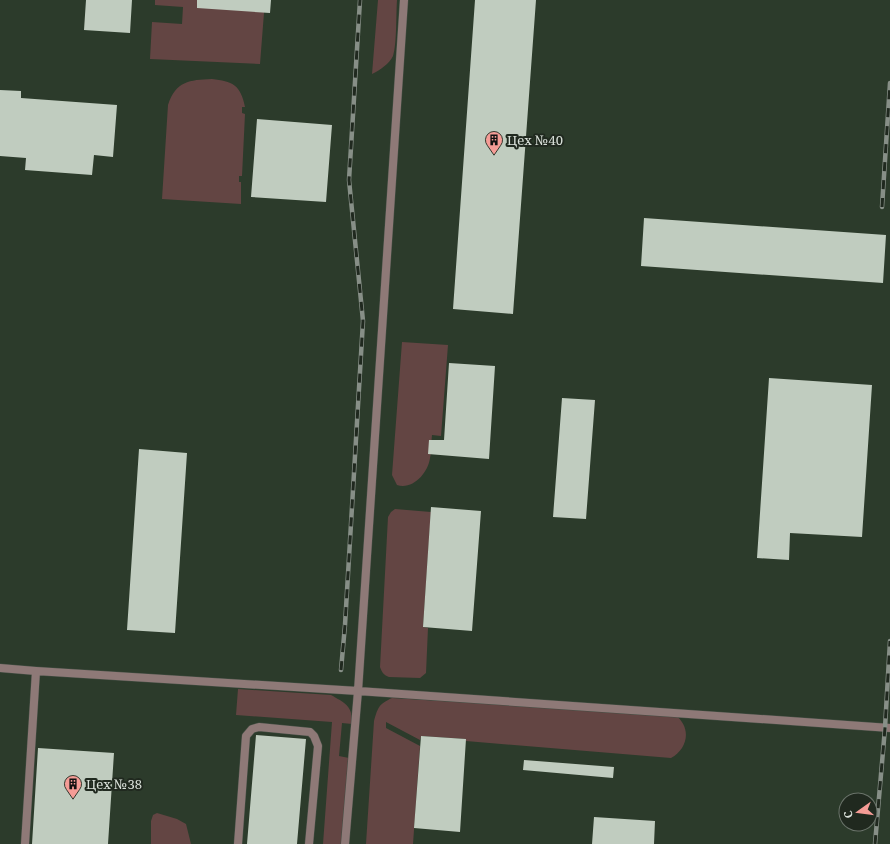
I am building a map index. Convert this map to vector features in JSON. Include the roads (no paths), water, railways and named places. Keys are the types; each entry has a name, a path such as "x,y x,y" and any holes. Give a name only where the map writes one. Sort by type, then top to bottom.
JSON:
{"lane":[{"path":"345,844 358,691 404,0"},
{"path":"0,668 890,728"},
{"path":"25,844 36,671"},
{"path":"238,844 246,736 252,729 259,727 310,732 314,736 318,746 309,844"}],"railway":[{"path":"341,670 363,321 349,180 360,0"},
{"path":"882,207 890,83"},
{"path":"875,844 885,728 890,641"}],"place":[{"name":"Цех №40","path":"494,155"},
{"name":"Цех №38","path":"73,799"}]}
